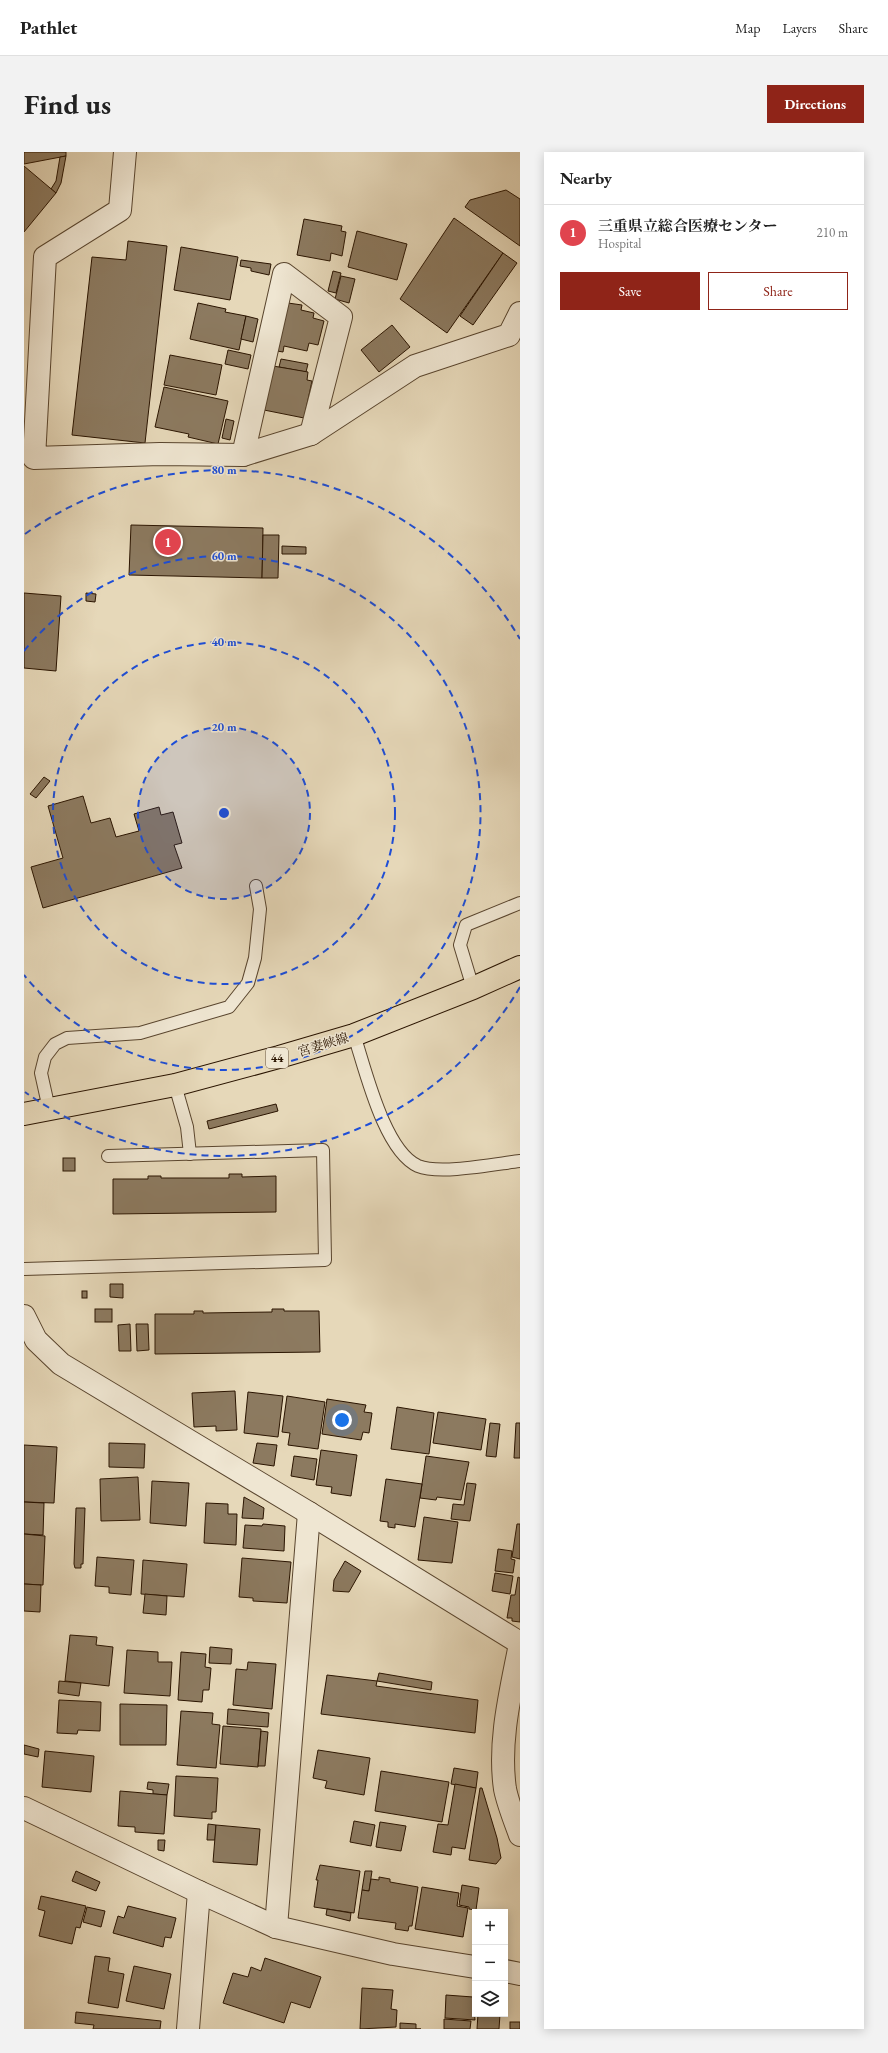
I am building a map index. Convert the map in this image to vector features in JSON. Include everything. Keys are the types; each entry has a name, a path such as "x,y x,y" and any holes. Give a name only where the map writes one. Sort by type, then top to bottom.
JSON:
{"main road":[{"name":"宮妻峡線","path":"24,1114 175,1085 279,1057 354,1034 473,988 520,967"}],"street":[{"path":"125,152 120,210 44,256 34,458 160,454 243,455 311,434 415,366 509,335 520,313"},
{"path":"243,455 284,274 341,317 311,434"},
{"path":"24,1316 36,1340 61,1364 309,1513 520,1644 508,1708 502,1757 505,1790 520,1835"},
{"path":"276,1927 309,1513"},
{"path":"26,1814 276,1927 393,1954 472,1967"},
{"path":"188,2029 199,1892"},
{"path":"508,1972 520,1974"}],"lane":[{"path":"49,1109 41,1073 45,1057 56,1044 67,1038 140,1033 229,1006 248,983 255,958 260,909 256,886"},
{"path":"473,988 460,945 466,925 520,903"},
{"path":"354,1034 384,1123 394,1144 417,1166 434,1169 520,1161"},
{"path":"175,1085 186,1127 190,1154"},
{"path":"24,1269 325,1260 323,1150 108,1156"}],"building":[{"path":"24,152 66,152 66,156 24,164"},
{"path":"66,156 61,183 56,193 51,189 56,181 60,157"},
{"path":"24,166 56,193 24,232"},
{"path":"506,190 520,199 520,246 465,207 470,200"},
{"path":"454,218 503,253 447,333 400,299"},
{"path":"304,219 342,226 341,231 346,232 342,256 331,253 330,261 297,255"},
{"path":"357,231 407,244 397,280 348,267"},
{"path":"128,241 167,246 145,443 72,435 92,257 126,260"},
{"path":"181,247 238,257 230,300 174,290"},
{"path":"503,253 517,263 473,325 460,316"},
{"path":"241,260 271,264 269,275 251,271 251,268 240,266"},
{"path":"333,271 341,273 336,293 328,291"},
{"path":"341,276 355,279 349,303 335,299"},
{"path":"198,303 226,309 225,312 246,316 239,350 190,339"},
{"path":"288,303 302,305 301,310 314,313 313,318 324,321 318,345 309,343 307,351 284,346 283,352 277,351"},
{"path":"246,316 258,319 253,342 241,339"},
{"path":"392,325 410,347 379,372 361,350"},
{"path":"228,350 251,355 248,369 225,364"},
{"path":"170,355 222,365 216,395 164,385"},
{"path":"281,359 308,364 306,372 279,367"},
{"path":"273,366 308,372 307,380 312,381 304,418 264,410"},
{"path":"164,387 228,401 218,444 188,437 189,434 155,427"},
{"path":"226,419 234,421 230,440 222,438"},
{"path":"131,525 263,528 262,578 129,575"},
{"path":"263,535 279,535 278,578 262,578"},
{"path":"282,546 306,547 306,554 282,554"},
{"path":"24,593 61,596 56,671 24,668"},
{"path":"86,593 96,594 95,602 86,601"},
{"path":"44,777 50,781 36,798 30,794"},
{"path":"83,796 91,823 110,818 116,837 139,831 134,814 159,807 161,815 173,812 182,843 174,845 182,868 43,908 31,867 63,858 48,806"},
{"path":"276,1104 278,1111 209,1129 207,1121"},
{"path":"63,1158 75,1158 75,1171 63,1171"},
{"path":"229,1174 242,1174 242,1177 276,1176 276,1212 113,1214 113,1179 148,1179 148,1176 161,1176 161,1178 229,1178"},
{"path":"110,1284 123,1284 123,1298 110,1297"},
{"path":"82,1291 87,1291 87,1298 82,1298"},
{"path":"95,1309 112,1309 112,1322 95,1322"},
{"path":"272,1309 284,1309 284,1311 319,1311 320,1352 155,1354 155,1314 194,1314 194,1311 203,1311 203,1313 272,1312"},
{"path":"130,1324 131,1351 119,1351 118,1325"},
{"path":"136,1324 148,1324 149,1350 137,1351"},
{"path":"235,1391 237,1430 216,1431 216,1426 194,1427 192,1393"},
{"path":"248,1392 283,1396 278,1437 244,1433"},
{"path":"287,1396 325,1402 318,1449 288,1445 290,1433 282,1432"},
{"path":"327,1399 366,1405 364,1412 372,1413 369,1433 363,1432 361,1440 322,1434"},
{"path":"397,1407 434,1413 429,1454 391,1449"},
{"path":"438,1412 486,1419 481,1450 433,1443"},
{"path":"490,1423 500,1424 496,1457 486,1456"},
{"path":"516,1423 520,1423 520,1458 514,1458"},
{"path":"109,1443 145,1444 144,1468 109,1467"},
{"path":"257,1443 277,1445 274,1466 253,1463"},
{"path":"24,1445 57,1447 54,1503 24,1502"},
{"path":"321,1450 357,1455 351,1496 331,1493 332,1487 316,1485"},
{"path":"294,1456 317,1459 314,1480 291,1476"},
{"path":"426,1456 469,1462 461,1500 437,1497 436,1500 420,1498"},
{"path":"138,1477 140,1520 101,1521 100,1479"},
{"path":"386,1479 422,1484 415,1527 395,1524 395,1528 388,1527 388,1522 380,1521"},
{"path":"152,1481 189,1483 186,1526 150,1523"},
{"path":"467,1483 476,1484 470,1521 451,1519 453,1504 464,1505"},
{"path":"244,1497 264,1508 263,1519 242,1518"},
{"path":"24,1502 44,1503 43,1535 24,1534"},
{"path":"206,1503 228,1504 228,1514 237,1514 236,1545 204,1543"},
{"path":"76,1508 85,1508 83,1564 81,1564 81,1568 75,1568 74,1564"},
{"path":"424,1517 458,1522 452,1563 418,1560"},
{"path":"263,1524 285,1526 284,1551 243,1548 245,1525 262,1526"},
{"path":"517,1524 520,1524 520,1559 512,1557"},
{"path":"24,1534 45,1536 43,1585 24,1584"},
{"path":"498,1549 512,1551 511,1559 515,1560 513,1573 495,1571"},
{"path":"97,1557 134,1560 131,1595 109,1593 109,1587 95,1586"},
{"path":"242,1558 291,1562 287,1603 253,1601 253,1598 239,1597"},
{"path":"143,1560 187,1564 184,1597 141,1594"},
{"path":"345,1561 361,1571 349,1592 333,1591 334,1580"},
{"path":"495,1573 513,1576 510,1594 492,1591"},
{"path":"518,1577 520,1578 520,1622 512,1621 512,1618 507,1618 511,1595 515,1595"},
{"path":"24,1584 41,1585 40,1612 24,1611"},
{"path":"145,1594 167,1596 166,1615 143,1613"},
{"path":"70,1635 97,1637 96,1645 113,1647 109,1686 65,1681"},
{"path":"210,1647 232,1649 231,1664 209,1663"},
{"path":"127,1650 158,1652 158,1662 172,1662 170,1696 124,1693"},
{"path":"181,1652 206,1654 205,1667 211,1668 209,1690 203,1690 202,1702 178,1700"},
{"path":"248,1662 276,1664 272,1709 233,1705 236,1669 247,1670"},
{"path":"379,1673 432,1682 431,1690 377,1681"},
{"path":"327,1675 377,1681 376,1686 478,1700 475,1733 321,1714"},
{"path":"59,1681 81,1683 79,1696 58,1693"},
{"path":"59,1700 101,1702 100,1731 78,1730 77,1734 57,1733"},
{"path":"120,1704 167,1705 166,1745 120,1745"},
{"path":"228,1709 269,1713 268,1727 227,1724"},
{"path":"181,1711 213,1713 212,1724 220,1725 216,1768 177,1765"},
{"path":"223,1726 261,1729 258,1767 220,1764"},
{"path":"261,1731 268,1732 265,1766 258,1766"},
{"path":"24,1745 39,1749 38,1757 24,1754"},
{"path":"318,1750 370,1758 364,1795 325,1788 327,1781 313,1778"},
{"path":"45,1751 94,1756 91,1792 42,1787"},
{"path":"454,1768 478,1772 476,1788 451,1784"},
{"path":"381,1771 449,1782 442,1822 375,1811"},
{"path":"176,1776 218,1778 216,1812 212,1812 212,1819 174,1816"},
{"path":"148,1782 169,1784 167,1795 153,1794 153,1790 147,1789"},
{"path":"455,1784 476,1788 465,1849 452,1847 451,1855 433,1852 438,1824 448,1825"},
{"path":"480,1788 482,1788 497,1838 501,1858 496,1864 469,1860"},
{"path":"120,1791 167,1795 164,1834 135,1832 135,1827 118,1826"},
{"path":"354,1821 375,1825 371,1846 350,1842"},
{"path":"380,1822 406,1826 401,1851 376,1847"},
{"path":"208,1824 216,1825 215,1840 207,1840"},
{"path":"216,1825 260,1829 257,1865 213,1862"},
{"path":"158,1840 165,1840 164,1851 158,1850"},
{"path":"320,1865 360,1871 354,1913 314,1907 318,1880 316,1880"},
{"path":"76,1871 100,1882 96,1891 72,1881"},
{"path":"365,1871 372,1871 369,1891 362,1890"},
{"path":"379,1877 390,1879 390,1882 418,1887 412,1926 409,1926 408,1931 395,1929 396,1923 358,1918 362,1890 369,1891 371,1879 379,1880"},
{"path":"462,1885 479,1888 476,1909 469,1909 469,1907 459,1905"},
{"path":"422,1887 459,1893 457,1906 468,1908 463,1937 415,1929"},
{"path":"41,1896 86,1906 80,1928 76,1927 72,1944 39,1936 45,1911 38,1909"},
{"path":"128,1906 176,1918 171,1938 165,1937 163,1947 113,1933 118,1916 124,1918"},
{"path":"87,1907 105,1911 101,1927 83,1922"},
{"path":"327,1909 351,1913 350,1921 326,1915"},
{"path":"95,1956 110,1958 108,1971 124,1974 118,2008 88,2003"},
{"path":"265,1958 321,1977 310,2008 291,2002 284,2023 223,2003 233,1973 248,1977 251,1967 261,1971"},
{"path":"134,1966 171,1974 164,2009 126,2001"},
{"path":"362,1988 393,1990 391,2009 397,2010 396,2027 360,2029"},
{"path":"446,1995 472,1997 472,2017 475,2017 475,2020 445,2018"},
{"path":"76,2012 161,2021 160,2029 93,2029 94,2025 75,2023"},
{"path":"478,2017 500,2017 499,2029 477,2029"},
{"path":"444,2019 471,2021 470,2029 444,2029"},
{"path":"510,2022 520,2022 520,2029 510,2029"},
{"path":"400,2023 416,2024 416,2029 400,2029"}],"place":[{"name":"三重県立総合医療センター","path":"168,542"}]}
